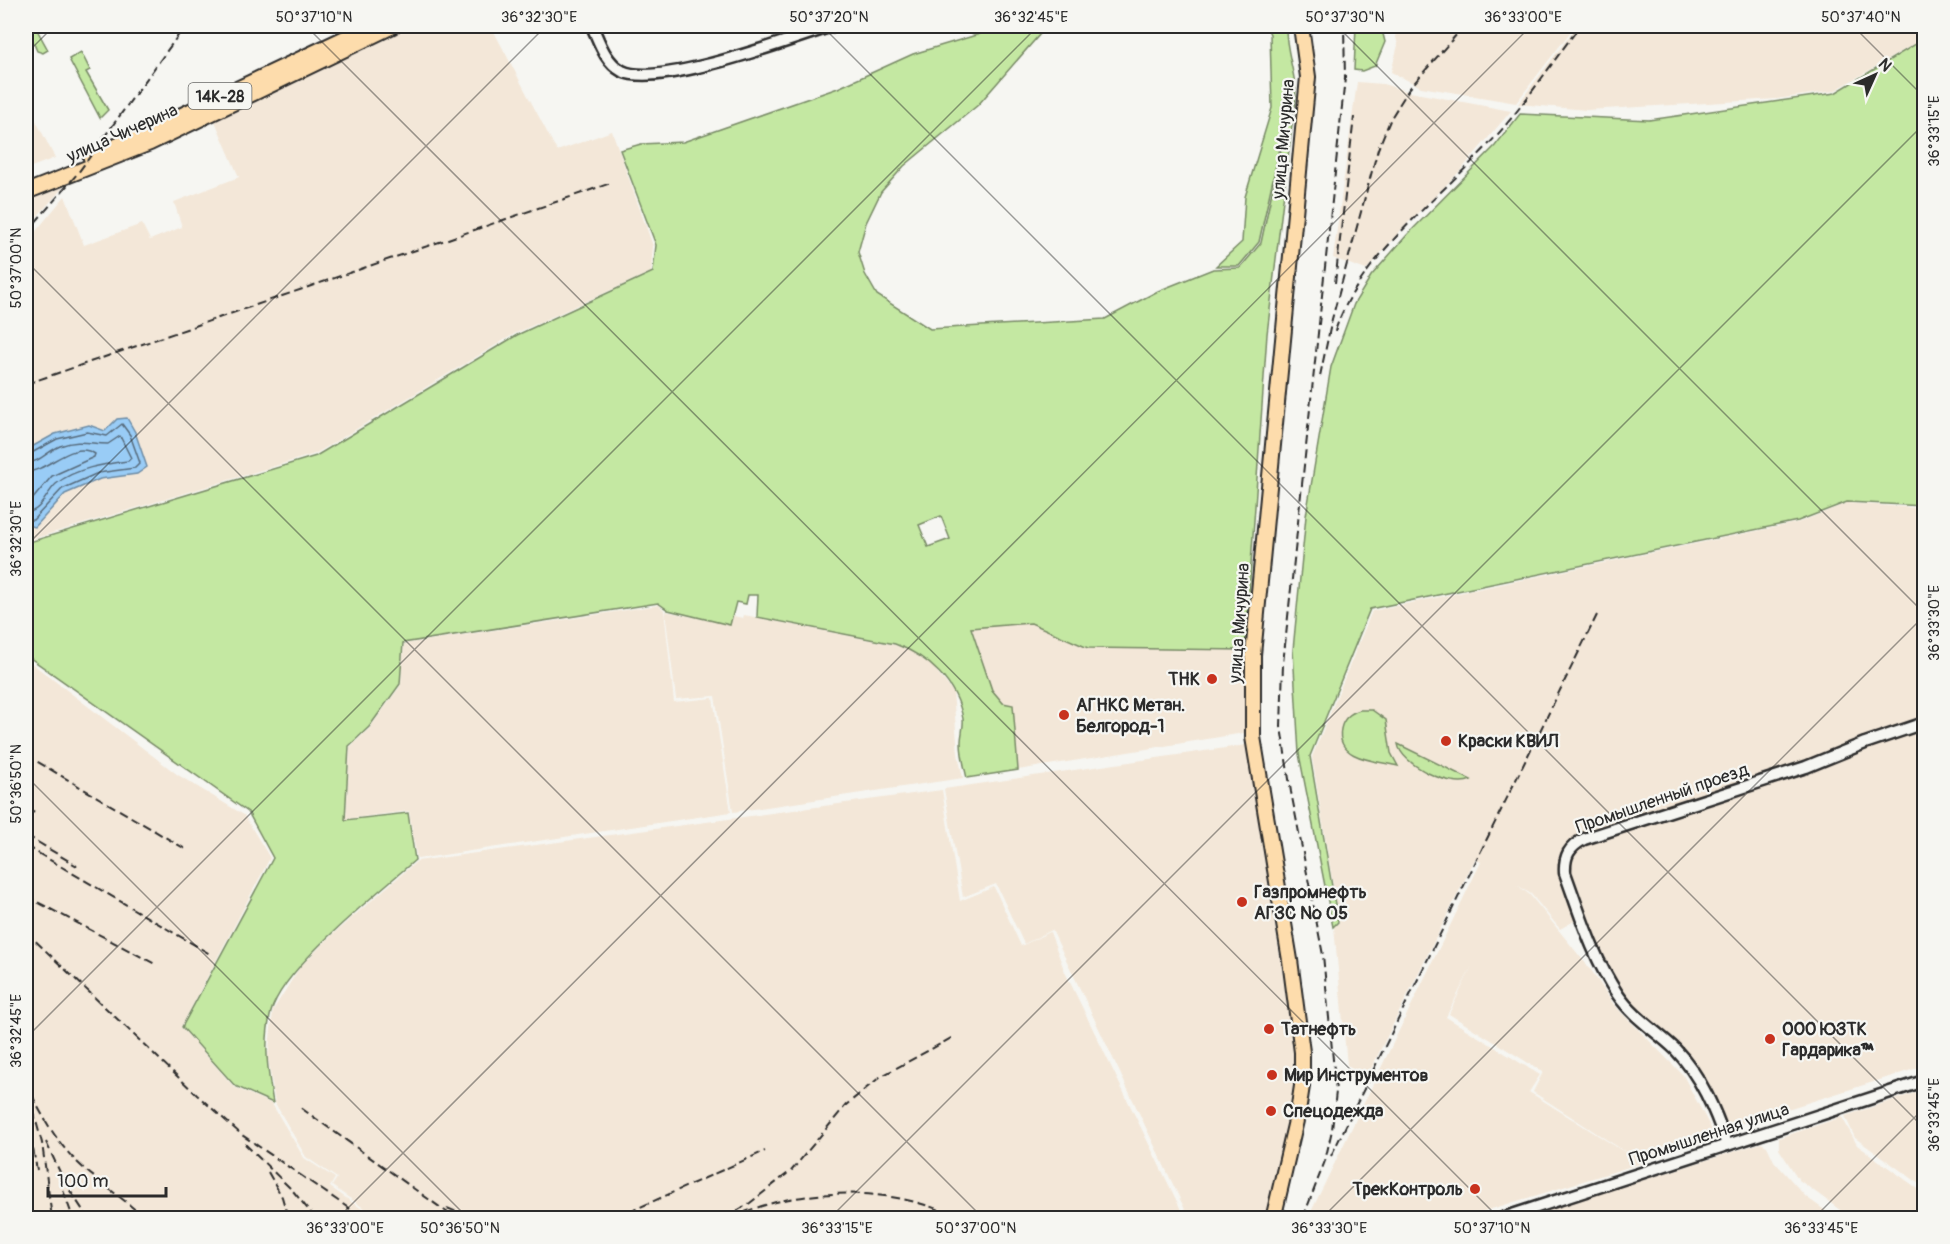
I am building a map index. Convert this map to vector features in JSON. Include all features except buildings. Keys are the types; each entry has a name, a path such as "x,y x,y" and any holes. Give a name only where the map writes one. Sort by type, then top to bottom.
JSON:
{"main road":[{"name":"улица Чичерина","path":"26,183 144,135 256,78 371,26"},
{"name":"улица Чичерина","path":"26,192 150,143 392,26"},
{"name":"улица Мичурина","path":"1277,1217 1298,1112 1302,1052 1290,960 1253,737 1253,655 1308,77 1302,26"}],"street":[{"path":"592,26 610,61 621,70 651,76 718,61 832,26"},
{"name":"Промышленный проезд","path":"1727,1145 1709,1097 1694,1072 1675,1049 1629,1009 1608,978 1589,940 1565,873 1564,861 1568,851 1584,839 1806,767 1864,743 1924,723"},
{"name":"Промышленная улица","path":"1503,1218 1924,1081"}],"shaded area":[{"path":"409,26 491,26 557,151 612,131 653,246 651,272 516,333 315,454 26,541 26,243 65,196 84,245 142,224 150,240 182,227 174,202 239,177 214,119"},
{"path":"1393,26 1575,26 1516,103 1421,87 1391,72 1398,45"},
{"path":"1577,26 1924,26 1924,35 1916,43 1834,91 1777,99 1587,110 1518,104"},
{"path":"1357,82 1383,84 1410,92 1511,111 1460,171 1400,231 1366,270 1333,258"},
{"path":"26,101 55,158 26,169"},
{"path":"67,183 26,229 26,198"},
{"path":"1847,503 1918,508 1924,524 1924,1066 1727,1128 1713,1092 1689,1056 1631,1005 1621,991 1585,915 1560,929 1531,894 1517,885 1530,895 1591,970 1614,1005 1683,1075 1714,1134 1638,1160 1533,1092 1543,1072 1449,1014 1472,966 1446,1017 1540,1075 1529,1092 1642,1163 1462,1218 1308,1218 1481,862 1475,859 1365,1081 1347,1065 1334,927 1339,922 1312,757 1372,611 1800,522"},
{"path":"659,605 664,610 674,702 713,698 731,812 417,859 409,811 346,819 350,747 369,729 401,685 404,644"},
{"path":"665,611 730,625 733,616 743,618 744,615 895,645 914,652 933,667 953,692 958,754 963,778 733,812 715,696 676,699"},
{"path":"1031,623 1088,648 1245,650 1244,733 1018,770 1013,705 1003,704 992,690 970,628"},
{"path":"26,659 178,775 244,815 270,858 181,1027 234,1087 272,1104 304,1158 335,1178 330,1187 375,1218 33,1218 26,1190"},
{"path":"1246,745 1298,1068 1297,1097 1265,1218 1189,1218 1052,930 1024,944 996,884 963,897 944,789"},
{"path":"942,790 960,901 994,887 1021,946 1050,932 1065,972 1185,1218 378,1218 332,1186 337,1178 306,1157 275,1103 268,1058 273,1010 300,967 333,934 417,861"},
{"path":"1924,1090 1924,1187 1855,1138 1845,1116"},
{"path":"1842,1117 1857,1145 1924,1193 1924,1218 1851,1218 1799,1180 1779,1149 1779,1138"},
{"path":"1761,1143 1767,1146 1774,1161 1806,1197 1836,1218 1523,1218"}],"green space":[{"path":"979,26 1047,26 978,105 904,166 881,192 866,223 858,252 865,274 877,295 930,329 1105,319 1158,291 1213,269 1240,268 1261,243 1289,112 1294,108 1267,334 1245,650 1088,648 1031,623 971,628 992,690 1003,703 1013,705 1018,770 967,778 962,751 963,722 960,706 948,683 939,672 919,656 895,644 757,617 758,595 748,595 746,604 736,602 730,625 668,610 658,603 403,643 400,684 369,727 349,746 345,820 408,813 415,860 312,953 279,994 271,1012 267,1035 268,1069 273,1103 235,1086 182,1027 273,858 248,812 26,655 26,543 316,456 517,335 653,272 656,245 620,150 641,144 683,142 838,88 913,54 980,34","holes":["941,516 950,539 928,547 919,525"]},
{"path":"1266,26 1286,26 1295,86 1295,106 1288,111 1259,242 1239,266 1216,266 1242,242 1245,197 1272,108 1270,34"},
{"path":"1356,26 1381,26 1385,42 1375,66 1362,71 1354,70"},
{"path":"36,28 48,50 43,53 37,51 29,32"},
{"path":"1924,39 1924,506 1847,502 1798,521 1370,609 1310,756 1338,922 1333,927 1299,754 1293,650 1306,516 1331,367 1354,304 1371,276 1407,235 1495,146 1520,114 1649,120 1835,93"},
{"path":"81,52 90,70 86,72 108,110 100,118 69,59"},
{"path":"1360,710 1372,710 1386,720 1391,753 1398,766 1360,757 1345,747 1341,739 1343,722 1348,716"},
{"path":"1398,744 1471,780 1452,781 1428,773 1408,760"}],"water":[{"path":"127,418 135,432 147,467 137,474 100,479 65,494 35,527 26,525 26,450 55,434 89,425 105,431 117,419"}],"railway":[{"path":"26,233 78,173 185,26"},
{"path":"1303,1218 1325,1161 1332,1130 1336,1091 1323,955 1291,792 1281,727 1283,664 1345,78 1344,26"},
{"path":"1320,376 1332,319 1378,149 1391,118 1409,89 1464,26"},
{"path":"1335,331 1346,304 1381,255 1401,231 1468,166 1500,131 1580,26"},
{"path":"1335,283 1354,117"},
{"path":"26,384 611,183"},
{"path":"1331,1156 1597,615"},
{"path":"26,755 187,850"},
{"path":"26,809 37,814"},
{"path":"26,835 77,866"},
{"path":"26,846 210,954"},
{"path":"26,896 155,964"},
{"path":"26,932 242,1135 363,1218"},
{"path":"725,1218 750,1203 792,1170 846,1105 880,1077 955,1036"},
{"path":"26,1083 48,1125 68,1153 144,1218"},
{"path":"301,1108 455,1218"},
{"path":"33,1110 42,1143 52,1218"},
{"path":"28,1123 37,1170"},
{"path":"46,1142 65,1183 88,1218"},
{"path":"245,1144 293,1191 315,1218"},
{"path":"616,1218 765,1151"},
{"path":"268,1172 282,1197 288,1218"},
{"path":"63,1190 73,1218"},
{"path":"745,1212 796,1198 824,1194 852,1194 880,1195 907,1200 957,1218"},
{"path":"447,1208 472,1218"}],"place":[{"name":"ТНК","path":"1212,679"},
{"name":"АГНКС Метан. Белгород-1","path":"1064,715"},
{"name":"Краски КВИЛ","path":"1446,741"},
{"name":"Газпромнефть АГЗС № 05","path":"1242,902"},
{"name":"Татнефть","path":"1269,1029"},
{"name":"ООО ЮЗТК Гардарика™","path":"1770,1039"},
{"name":"Мир Инструментов","path":"1272,1075"},
{"name":"Спецодежда","path":"1271,1111"},
{"name":"ТрекКонтроль","path":"1475,1189"}]}
